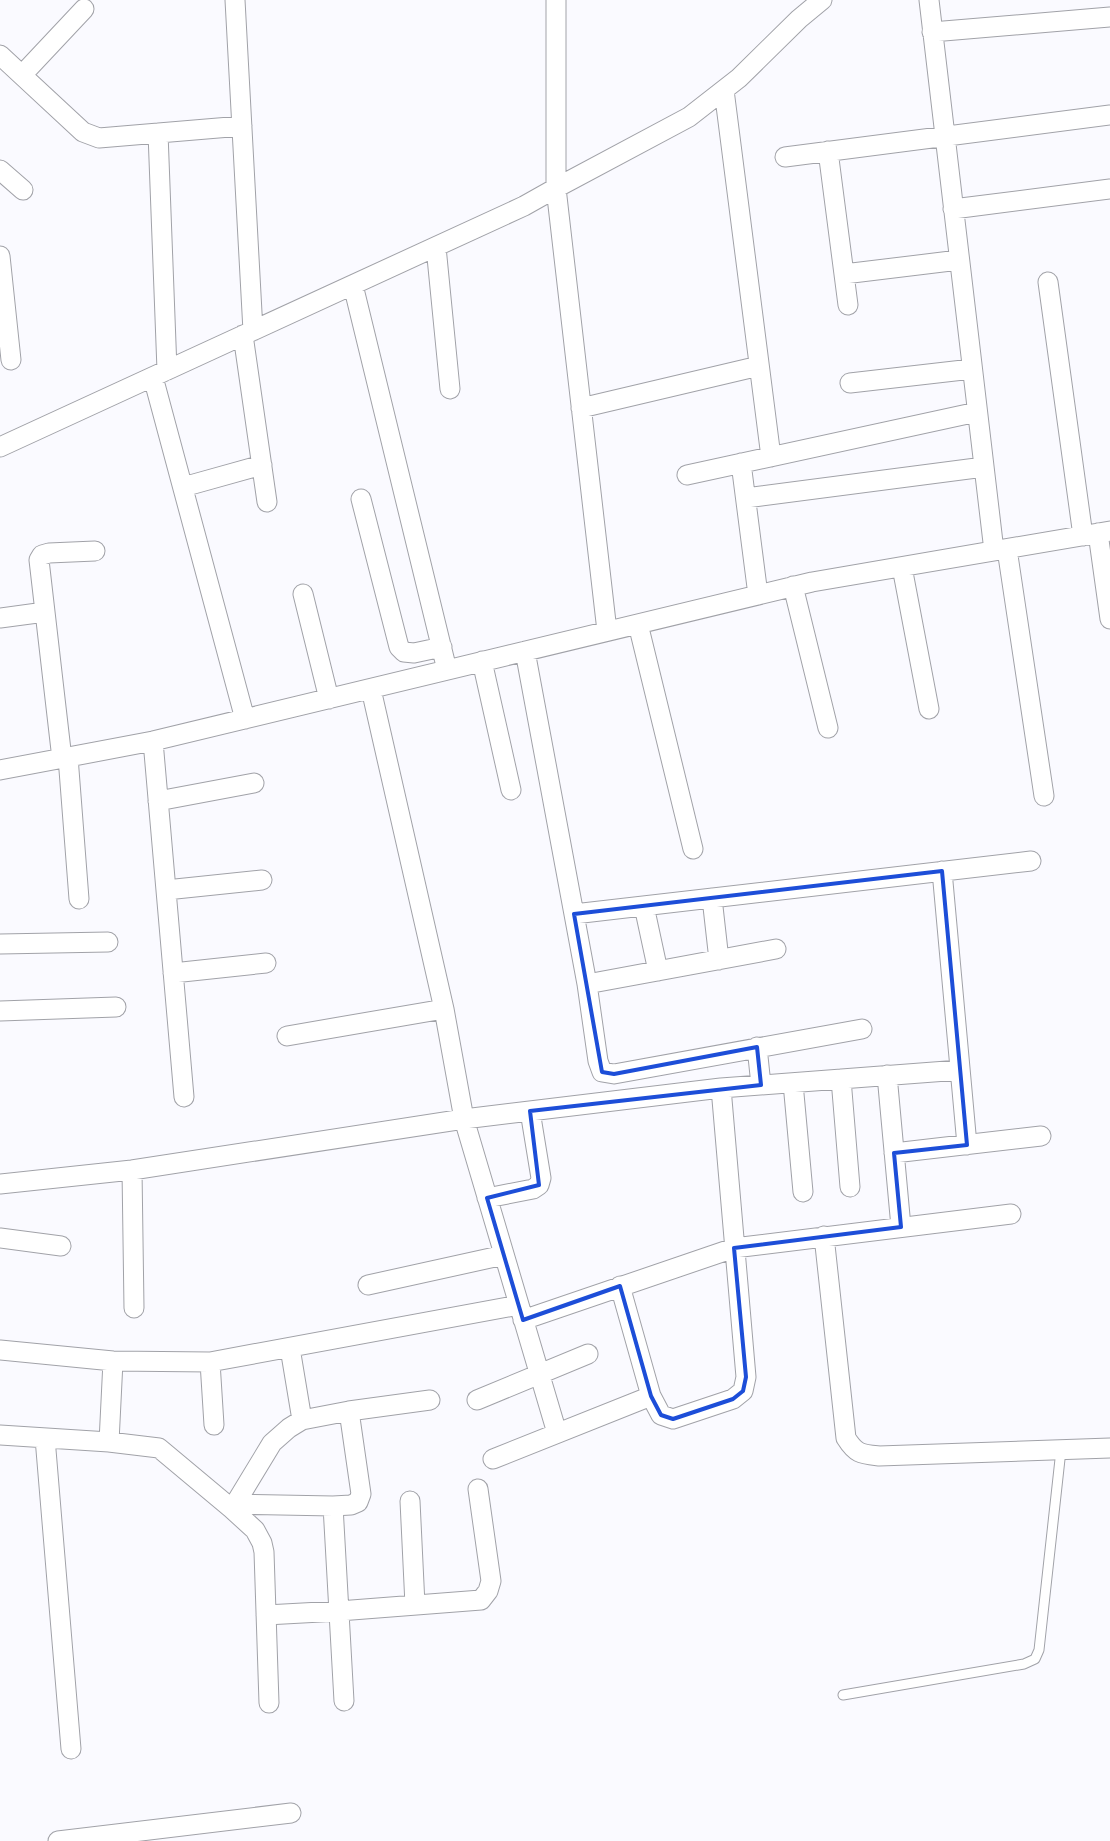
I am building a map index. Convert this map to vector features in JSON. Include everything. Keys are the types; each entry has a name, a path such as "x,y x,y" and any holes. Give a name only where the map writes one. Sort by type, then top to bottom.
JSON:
{"street":[{"path":"235,0 242,126 248,333 267,502"},
{"path":"556,0 556,188 606,632"},
{"path":"0,447 524,206 689,117 724,90 799,19 822,0"},
{"path":"928,0 984,467 1044,796"},
{"path":"22,75 84,9"},
{"path":"932,32 1110,18"},
{"path":"0,55 84,132 99,138 242,126"},
{"path":"724,90 771,457"},
{"path":"785,157 1110,115"},
{"path":"158,133 160,373 182,487 245,719"},
{"path":"828,151 848,305"},
{"path":"0,170 23,190"},
{"path":"953,209 1110,189"},
{"path":"436,247 450,389"},
{"path":"844,274 959,260"},
{"path":"1,267 10,360"},
{"path":"1048,282 1097,534 1110,619"},
{"path":"353,285 447,670"},
{"path":"581,408 759,366"},
{"path":"850,383 972,369"},
{"path":"687,475 977,412"},
{"path":"741,463 758,595"},
{"path":"182,487 262,465"},
{"path":"746,498 984,467"},
{"path":"361,499 399,647 404,652 414,653 442,647"},
{"path":"0,770 153,741 793,586 1097,534"},
{"path":"79,899 65,758 39,560 42,555 95,551"},
{"path":"902,566 929,709"},
{"path":"793,586 828,728"},
{"path":"303,594 329,699"},
{"path":"0,618 45,612"},
{"path":"638,624 693,849"},
{"path":"525,651 574,914 598,1061 602,1072 614,1074 862,1029"},
{"path":"482,662 511,790"},
{"path":"371,689 444,1009 464,1119 557,1433"},
{"path":"153,741 184,1097"},
{"path":"158,801 254,783"},
{"path":"574,914 1031,861"},
{"path":"942,871 967,1145"},
{"path":"166,890 262,880"},
{"path":"712,898 719,960"},
{"path":"644,906 658,971"},
{"path":"0,944 108,942"},
{"path":"586,984 776,949"},
{"path":"173,973 266,963"},
{"path":"0,1010 116,1007"},
{"path":"287,1036 444,1009"},
{"path":"757,1047 761,1085"},
{"path":"0,1184 132,1170 464,1119 721,1088 960,1070"},
{"path":"886,1075 901,1227"},
{"path":"840,1079 850,1187"},
{"path":"793,1082 803,1192"},
{"path":"620,1286 651,1396 661,1415 673,1419 733,1399 743,1391 746,1377 721,1088"},
{"path":"487,1198 533,1189 539,1185 541,1178 530,1111"},
{"path":"894,1153 1041,1136"},
{"path":"132,1170 134,1308"},
{"path":"0,1350 113,1361 210,1362 521,1312 620,1286 734,1248 1011,1214"},
{"path":"824,1236 846,1438 852,1448 861,1454 879,1456 1110,1448"},
{"path":"0,1238 60,1246"},
{"path":"368,1285 504,1255"},
{"path":"290,1348 302,1420"},
{"path":"477,1400 588,1354"},
{"path":"110,1442 113,1361"},
{"path":"210,1362 214,1425"},
{"path":"493,1459 651,1396"},
{"path":"234,1506 272,1443 289,1428 302,1420 348,1411 430,1400"},
{"path":"234,1506 334,1506 351,1505 358,1502 361,1494 348,1411"},
{"path":"0,1435 110,1442 159,1448 234,1506 255,1530 262,1543 270,1703"},
{"path":"45,1438 71,1749"},
{"path":"266,1615 481,1600 488,1592 491,1581 478,1489"},
{"path":"410,1501 415,1605"},
{"path":"334,1506 344,1700"},
{"path":"58,1841 99,1839 292,1813"}],"lane":[{"path":"844,1694 1024,1664 1035,1659 1039,1650 1061,1450"}],"highlighted area":[{"path":"942,871 967,1145 894,1153 901,1227 734,1248 746,1377 743,1391 733,1399 673,1419 661,1415 651,1396 620,1286 523,1320 487,1198 539,1185 530,1111 761,1085 757,1047 614,1074 602,1072 574,914"}]}
